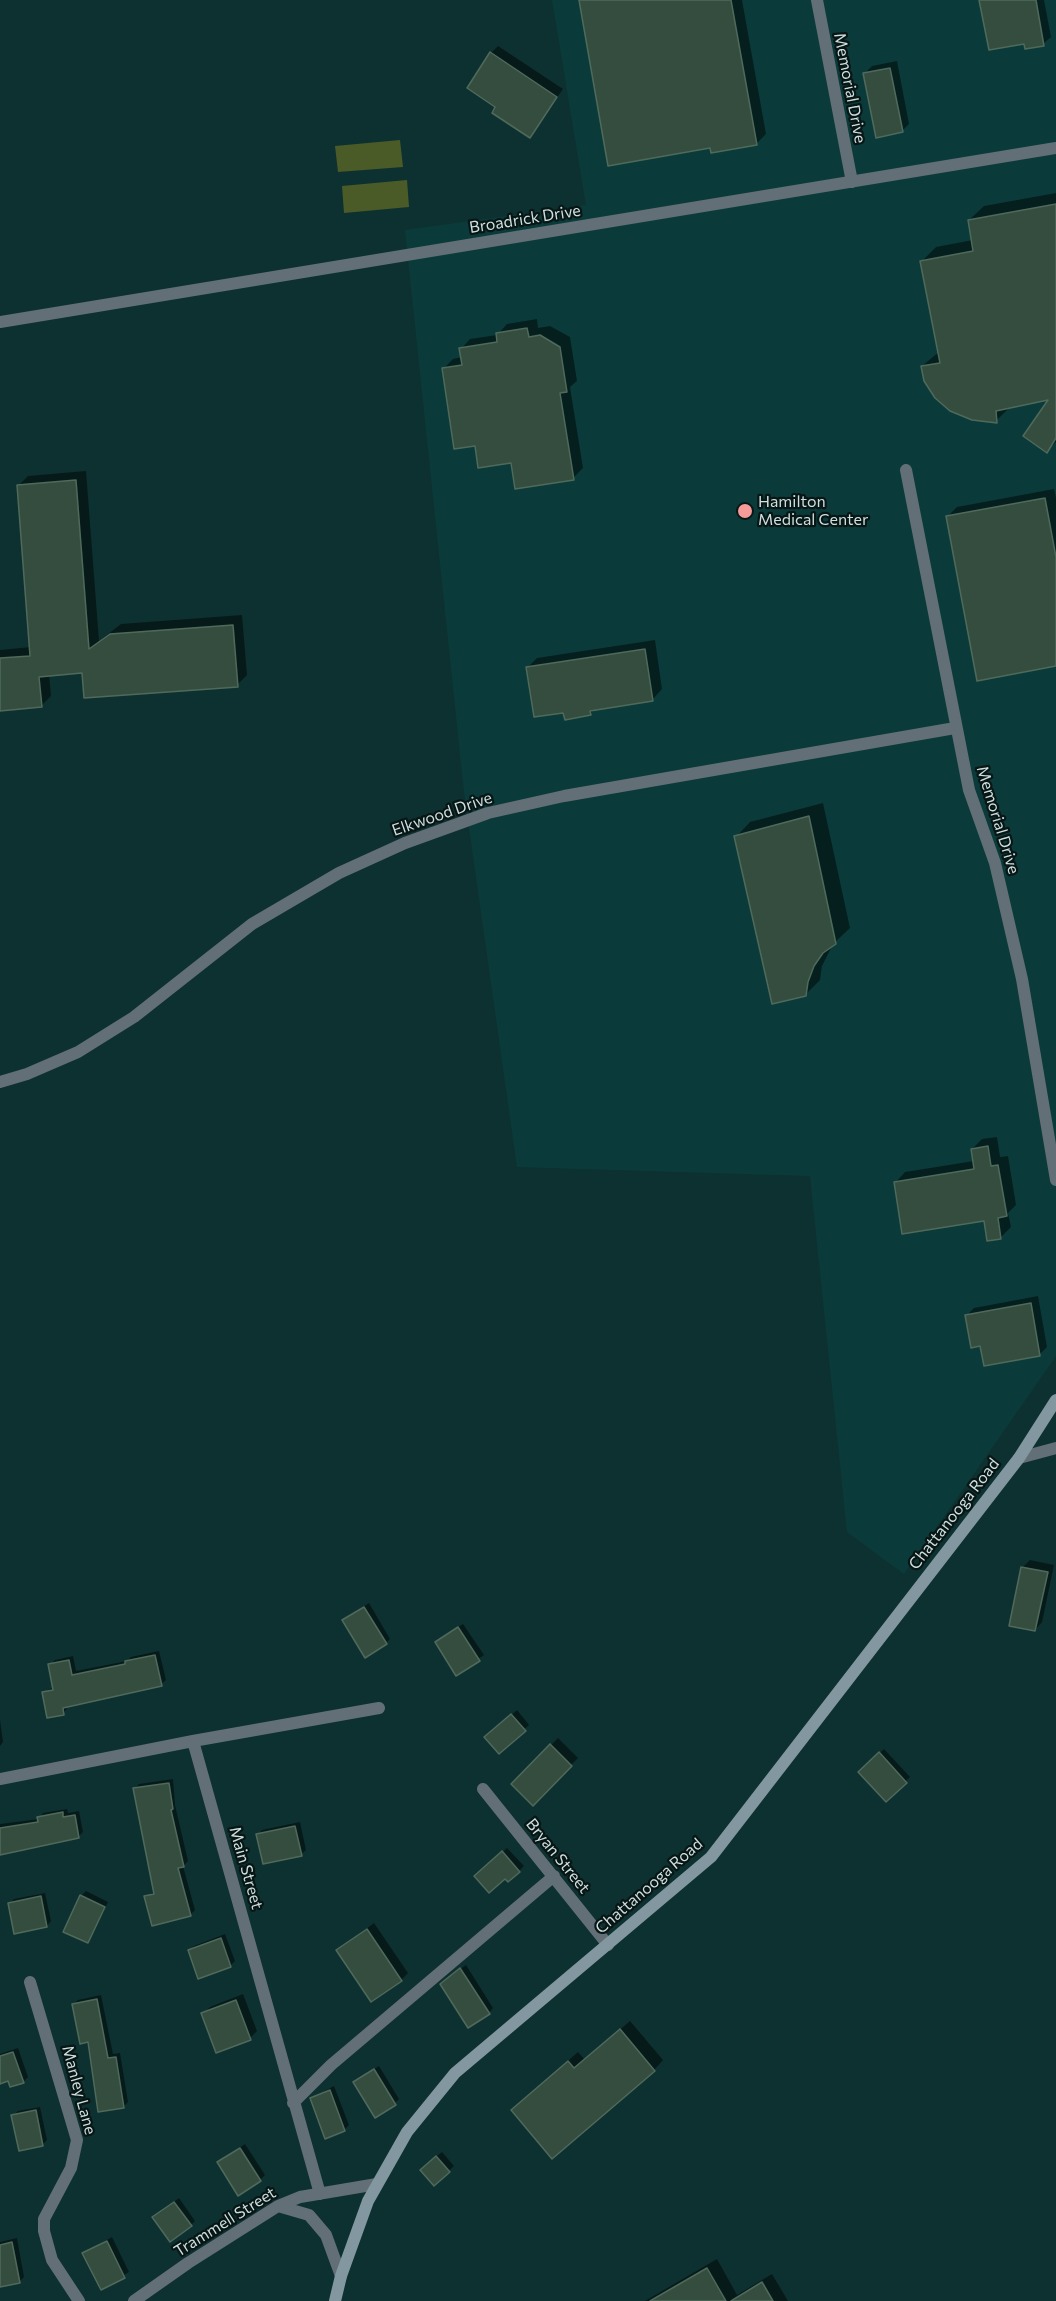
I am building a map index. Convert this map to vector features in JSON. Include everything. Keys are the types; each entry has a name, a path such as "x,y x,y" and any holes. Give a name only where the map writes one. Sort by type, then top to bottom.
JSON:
{"main road":[{"name":"Chattanooga Road","path":"335,2301 341,2276 377,2184 407,2132 455,2073 711,1857 1019,1458 1056,1400"}],"street":[{"name":"Memorial Drive","path":"817,0 852,182"},
{"name":"Broadrick Drive","path":"0,322 1056,148"},
{"name":"Memorial Drive","path":"906,470 969,790 1004,893 1022,979 1056,1180"},
{"name":"Elkwood Drive","path":"0,1082 27,1074 78,1052 134,1017 252,924 339,873 405,843 488,813 564,796 955,728"},
{"path":"1019,1458 1056,1448"},
{"path":"0,1779 193,1741 379,1708"},
{"name":"Main Street","path":"193,1741 320,2194"},
{"name":"Bryan Street","path":"483,1789 608,1945"},
{"path":"293,2103 331,2065 554,1876"},
{"name":"Manley Lane","path":"30,1982 77,2140 71,2168 47,2212 45,2231 52,2260 79,2301"},
{"name":"Trammell Street","path":"134,2301 188,2263 278,2206 300,2197 377,2184"},
{"path":"278,2206 309,2216 326,2235 341,2276"}],"shaded area":[{"name":"Hamilton Medical Center","path":"552,0 1056,0 1056,1356 904,1574 847,1532 810,1176 517,1167 464,792 405,230 586,205"}],"green space":[{"path":"400,140 403,167 338,172 335,146"},
{"path":"407,180 409,207 344,213 342,186"}],"building":[{"path":"579,0 731,0 757,145 711,153 710,148 608,166"},
{"path":"979,0 1036,0 1044,46 1025,49 1024,44 989,50"},
{"path":"490,52 557,97 530,138 492,113 495,107 467,88"},
{"path":"890,68 903,132 876,138 863,73"},
{"path":"1056,204 1056,438 1047,453 1023,436 1048,400 996,411 997,423 972,420 950,411 935,398 924,381 921,366 940,363 920,261 973,251 968,220"},
{"path":"527,328 529,337 540,335 560,347 567,392 560,393 574,480 515,489 511,463 478,468 475,446 454,449 442,368 462,365 459,348 497,342 496,333"},
{"path":"76,480 89,649 110,634 233,625 238,687 84,698 82,673 39,677 42,707 0,711 0,658 30,656 17,485"},
{"path":"1045,498 1056,557 1056,666 977,681 946,516"},
{"path":"645,649 653,701 590,711 591,715 565,720 563,713 534,717 526,667"},
{"path":"809,816 836,944 823,953 814,966 806,996 772,1004 734,836"},
{"path":"988,1146 991,1166 998,1165 1007,1216 998,1218 1001,1239 987,1241 984,1221 902,1234 894,1182 974,1169 971,1149"},
{"path":"1031,1303 1040,1356 984,1366 980,1346 971,1348 965,1315"},
{"path":"1021,1567 1048,1572 1035,1631 1009,1626"},
{"path":"364,1607 387,1644 365,1658 342,1620"},
{"path":"458,1627 480,1661 456,1676 435,1642"},
{"path":"155,1655 162,1686 63,1708 64,1715 47,1718 42,1692 53,1690 48,1664 69,1660 72,1675"},
{"path":"511,1714 526,1731 499,1754 484,1737"},
{"path":"550,1744 572,1766 533,1806 511,1784"},
{"path":"879,1752 907,1783 886,1802 858,1772"},
{"path":"169,1783 173,1809 171,1810 184,1867 178,1868 191,1916 152,1926 144,1896 154,1894 133,1788"},
{"path":"63,1812 63,1817 75,1815 79,1838 0,1855 0,1828 38,1822 37,1817"},
{"path":"295,1826 302,1856 263,1864 256,1834"},
{"path":"502,1851 520,1872 508,1882 505,1879 489,1893 474,1876"},
{"path":"80,1895 105,1907 88,1943 63,1932"},
{"path":"41,1896 47,1927 14,1934 8,1903"},
{"path":"367,1929 402,1981 371,2002 336,1950"},
{"path":"221,1938 231,1967 198,1979 188,1950"},
{"path":"460,1968 490,2014 468,2028 440,1984"},
{"path":"97,1999 108,2058 116,2057 124,2108 98,2112 88,2042 80,2044 72,2004"},
{"path":"236,2000 251,2040 216,2053 201,2013"},
{"path":"620,2029 655,2071 552,2159 511,2110 568,2061 574,2068"},
{"path":"13,2052 24,2083 10,2087 8,2081 0,2084 0,2056"},
{"path":"374,2069 396,2105 375,2118 353,2082"},
{"path":"330,2090 345,2131 325,2139 310,2098"},
{"path":"36,2110 43,2146 19,2151 11,2115"},
{"path":"240,2148 261,2181 238,2196 217,2162"},
{"path":"436,2156 450,2172 434,2186 420,2170"},
{"path":"174,2202 192,2226 170,2242 152,2217"},
{"path":"107,2241 125,2278 101,2290 82,2253"},
{"path":"12,2242 20,2283 0,2287 0,2245"},
{"path":"707,2268 726,2301 650,2301"},
{"path":"762,2282 773,2301 731,2301"}],"place":[{"name":"Hamilton Medical Center","path":"745,511"}]}
